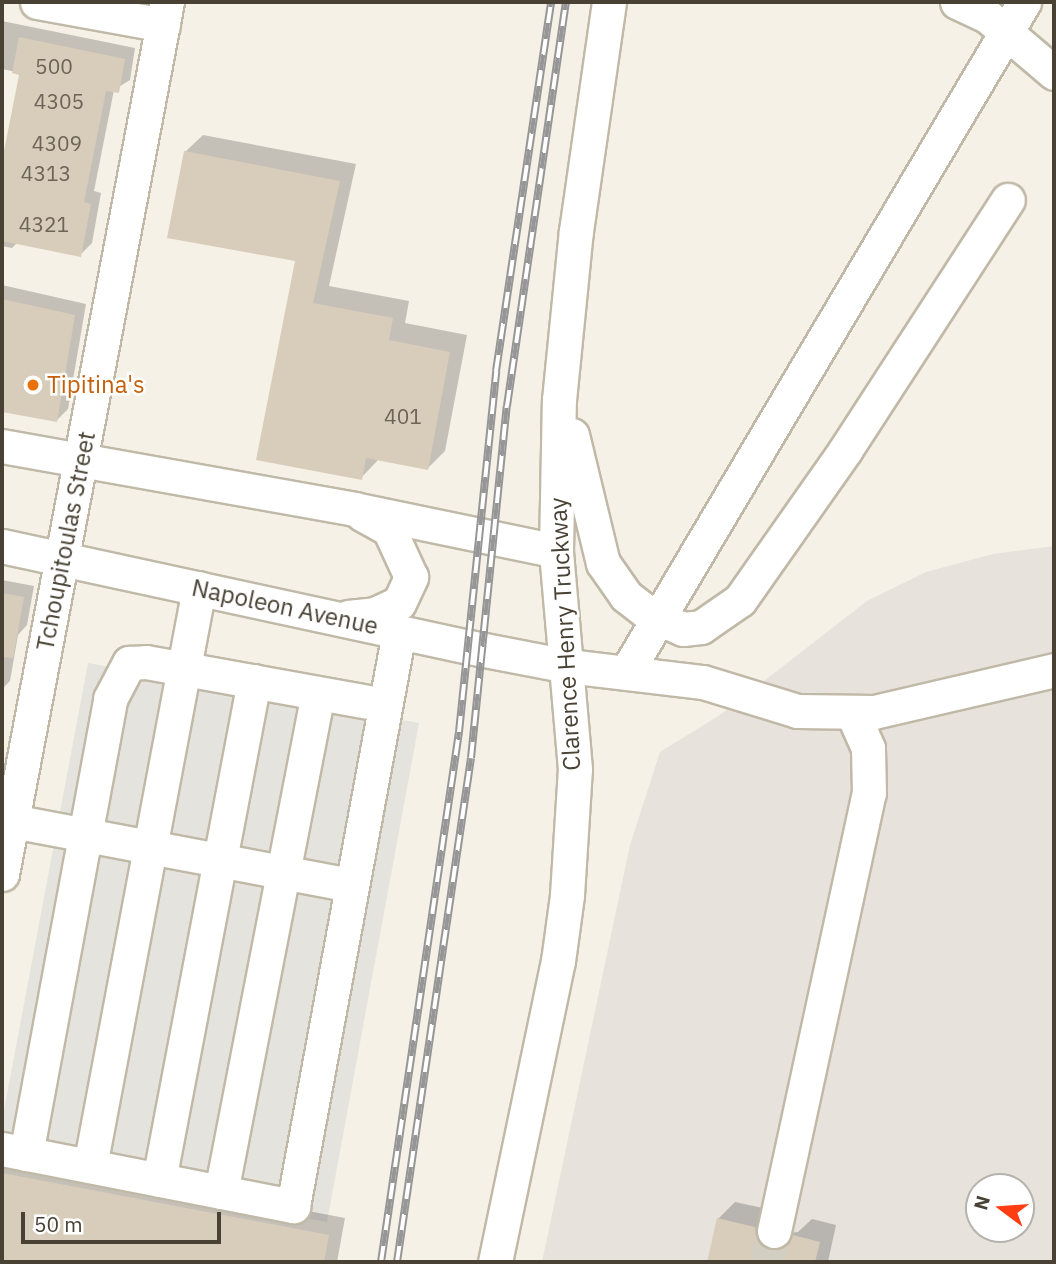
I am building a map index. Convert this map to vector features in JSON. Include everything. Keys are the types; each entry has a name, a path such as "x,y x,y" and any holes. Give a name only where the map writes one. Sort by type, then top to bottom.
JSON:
{"street":[{"path":"37,2 165,14"},
{"name":"Clarence Henry Truckway","path":"495,1262 558,961 567,895 575,769 556,551 562,356 609,2"},
{"path":"957,2 987,16 1054,73"},
{"path":"627,671 1024,2"},
{"name":"Tchoupitoulas Street","path":"2,874 165,14"},
{"path":"562,356 583,496 603,563 626,596 658,619 683,629 701,627 740,600 846,449 1009,200"},
{"path":"2,446 354,509 556,551"},
{"path":"338,618 376,614 399,603 411,577 389,529 354,509"},
{"name":"Napoleon Avenue","path":"2,546 568,666 703,682 797,712 853,714 1054,670"},
{"path":"90,1166 148,847 199,588"},
{"path":"385,705 185,669 129,663 116,682 86,835 14,1151 293,1206 399,632"},
{"path":"159,1180 254,681"},
{"path":"221,1192 317,693"},
{"path":"774,1231 869,793 868,748 853,714"},
{"path":"12,821 351,885"}],"shaded area":[{"path":"1054,546 1054,1262 542,1262 630,845 660,752 720,715 867,601 926,572 993,554"},
{"path":"88,663 419,723 327,1222 2,1163 2,1121"}],"building":[{"path":"19,37 125,59 119,93 106,91 84,202 91,204 81,257 2,241 2,161 19,75 12,73"},
{"path":"184,151 340,181 313,303 393,318 389,340 450,352 428,470 366,458 362,480 256,460 295,261 167,238"},
{"path":"2,299 75,315 57,422 2,412"},
{"path":"2,593 24,597 13,658 2,657"},
{"path":"2,1173 329,1235 324,1262 2,1262"},
{"path":"717,1218 755,1227 756,1237 769,1250 780,1249 793,1235 820,1242 815,1262 707,1262"}],"tunnel":[{"path":"767,1262 774,1231"}],"railway":[{"path":"381,1262 459,732 496,371 551,2"},
{"path":"397,1262 471,758 507,406 566,2"}],"place":[{"name":"Tipitina's","path":"33,385"}]}
